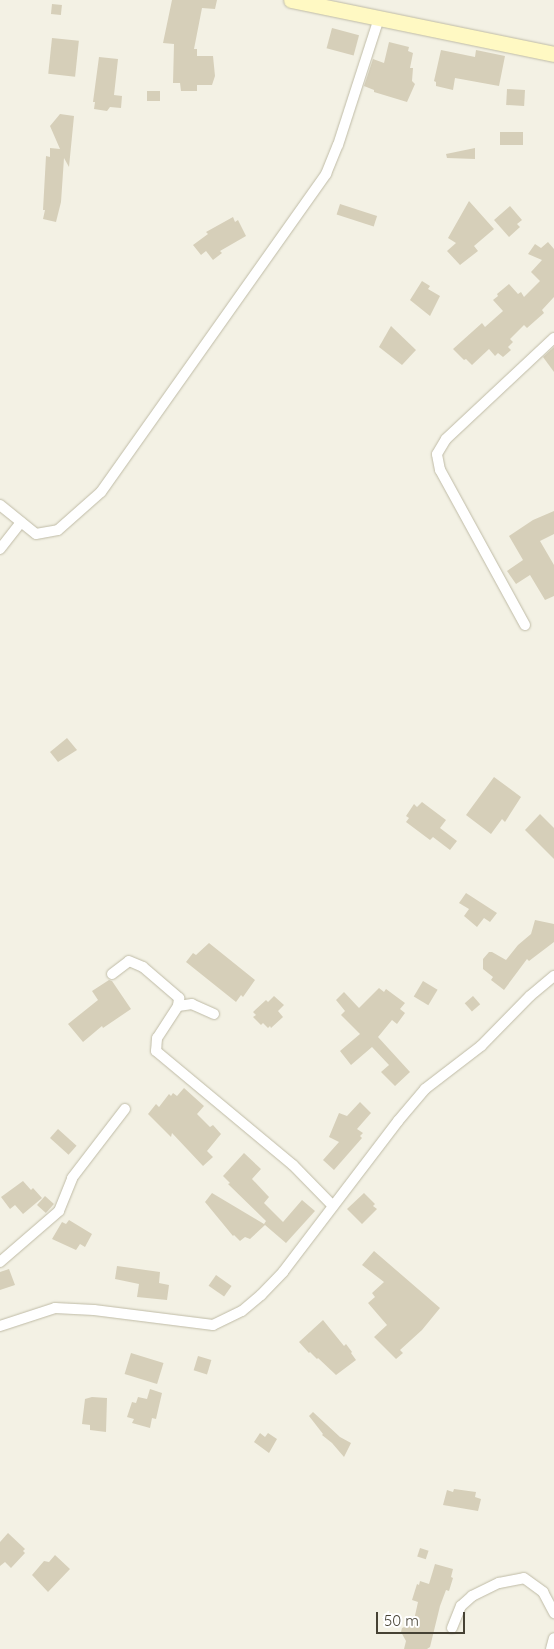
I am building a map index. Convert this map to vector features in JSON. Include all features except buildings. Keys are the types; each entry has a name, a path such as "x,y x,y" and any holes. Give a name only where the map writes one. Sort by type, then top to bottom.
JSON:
{"street":[{"path":"290,0 554,54"},
{"path":"0,505 36,534 58,530 101,492 202,346 297,217 326,174 379,18"},
{"path":"525,625 440,470 437,454 446,439 554,338"},
{"path":"0,549 21,522"},
{"path":"112,974 129,961 143,967 179,998 178,1006 157,1038 156,1051 293,1165 333,1206"},
{"path":"0,1326 55,1308 94,1310 213,1325 226,1320 261,1296 283,1272 425,1089 481,1046 523,1003 554,976"},
{"path":"178,1006 192,1004 214,1014"},
{"path":"0,1262 59,1211 72,1178 126,1108"},
{"path":"452,1628 461,1606 472,1596 499,1583 524,1578 543,1592 554,1613"},
{"path":"551,1649 554,1638"}]}
